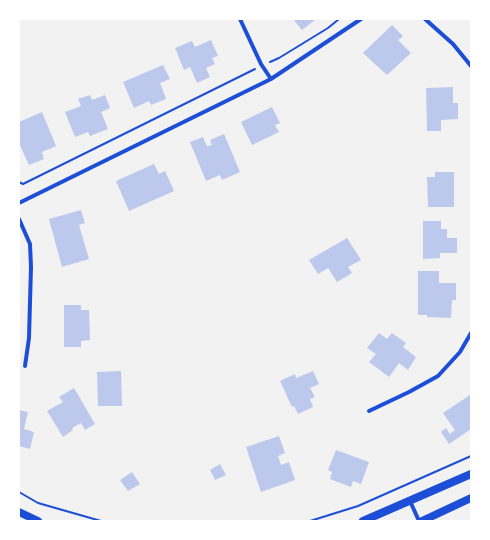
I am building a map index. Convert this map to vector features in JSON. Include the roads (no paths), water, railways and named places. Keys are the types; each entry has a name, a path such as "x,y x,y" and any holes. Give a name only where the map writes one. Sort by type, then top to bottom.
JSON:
{"main road":[{"path":"363,521 471,474"},
{"path":"422,521 471,498"},
{"path":"19,512 38,521"}],"street":[{"path":"240,19 262,65 271,79"},
{"path":"19,203 271,79 361,19"},
{"path":"425,19 453,44 471,66"},
{"path":"19,219 30,244 31,267 29,338 25,366"},
{"path":"369,411 438,376 460,352 471,334"},
{"path":"410,501 419,521"}]}
